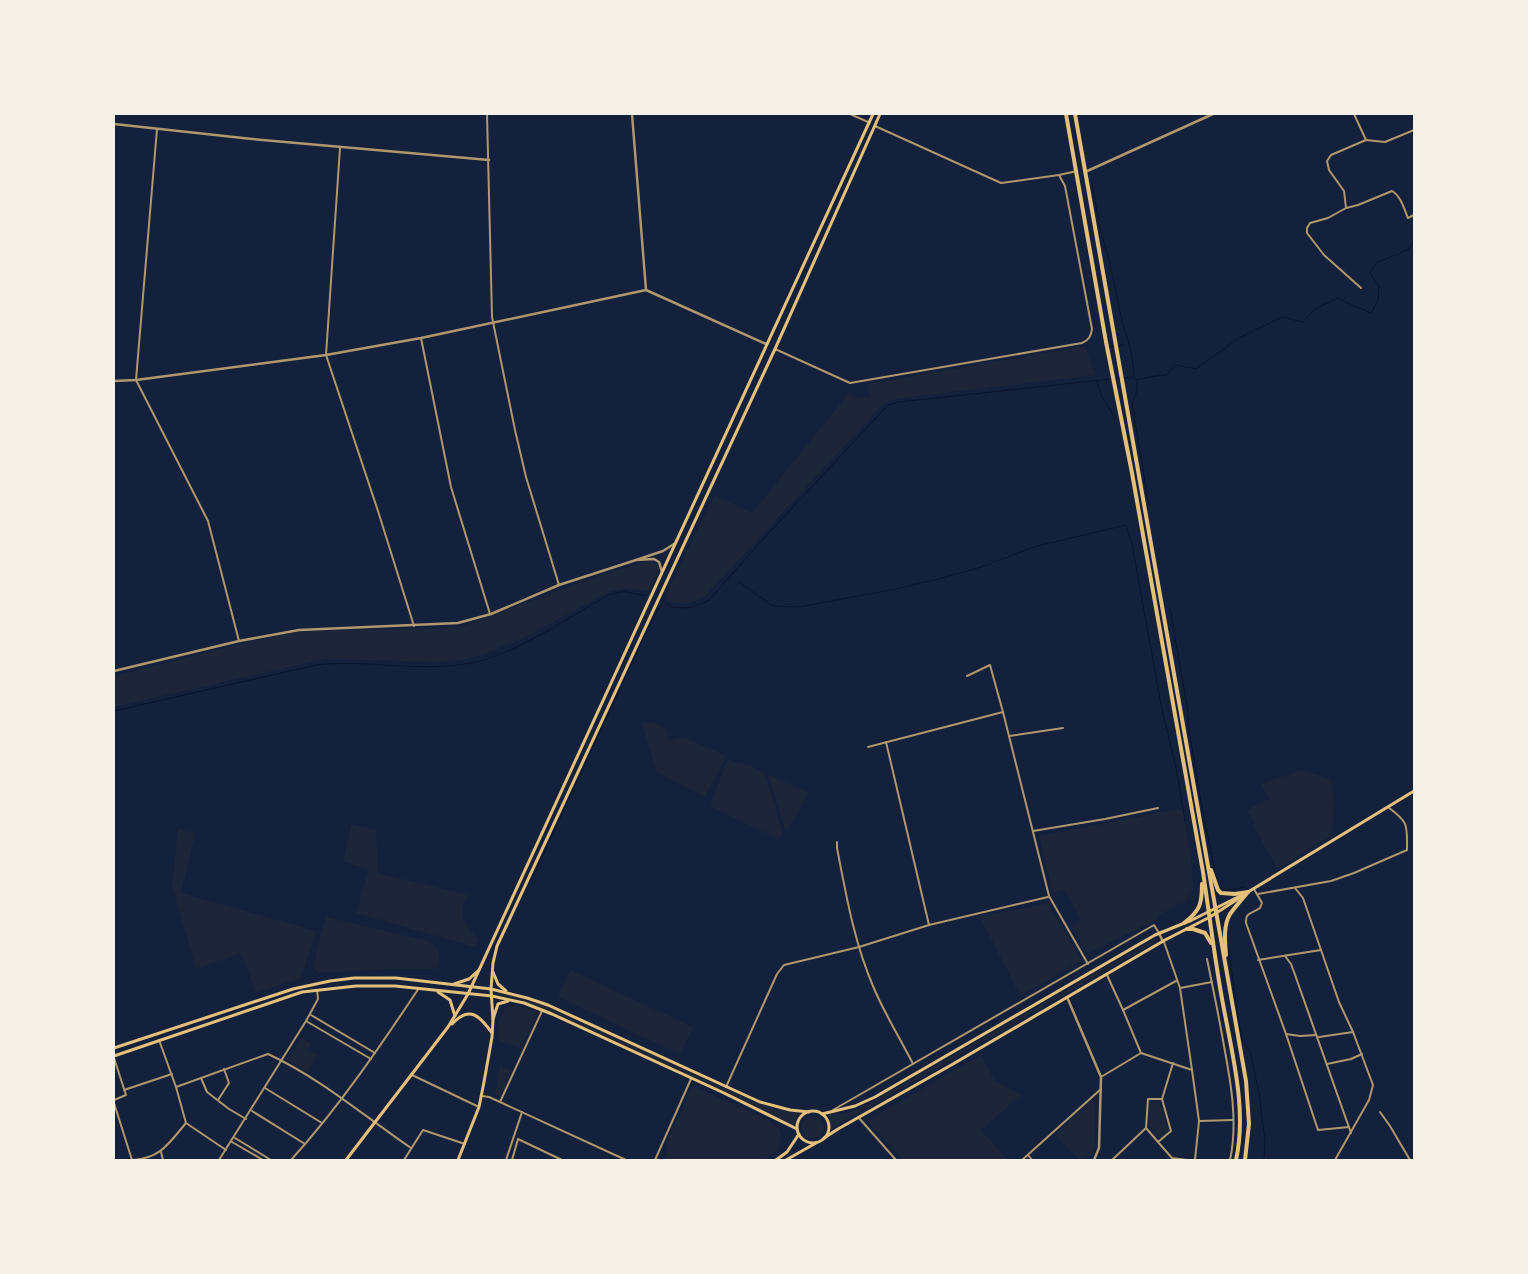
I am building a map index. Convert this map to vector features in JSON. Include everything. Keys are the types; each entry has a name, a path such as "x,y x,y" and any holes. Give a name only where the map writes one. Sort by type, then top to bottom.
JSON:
{"highway":[{"path":"1066,114 1203,872 1213,947 1238,1089 1240,1122 1236,1160"},
{"path":"1075,114 1217,913 1246,1089 1249,1124 1245,1160"},
{"path":"1207,859 1218,890 1221,893 1248,892"},
{"path":"1184,923 1198,911 1202,895 1203,872"},
{"path":"1226,973 1225,928 1230,914 1248,892"},
{"path":"1187,929 1205,933 1213,947"}],"main road":[{"path":"346,1160 448,1027 468,994 873,114"},
{"path":"458,1160 482,1096 492,1033 491,989 497,946 775,349 880,114"},
{"path":"114,1048 315,983 354,978 381,978 452,984 491,989 548,1005 760,1102 790,1110 828,1113 856,1106 875,1097 1159,933 1217,913 1230,906 1254,888 1414,791"},
{"path":"786,1160 1187,929 1209,915 1216,908 1248,892"},
{"path":"493,969 498,984 508,993"},
{"path":"452,984 469,979 479,970"},
{"path":"380,985 381,978"},
{"path":"315,983 317,990"},
{"path":"114,1057 302,992 380,985 492,996 524,1003 542,1010 691,1078 798,1132 804,1141 817,1143"},
{"path":"436,990 450,1000 455,1016"},
{"path":"493,1020 498,1004 512,1001"},
{"path":"448,1027 460,1017 471,1014 480,1017 492,1033"},
{"path":"776,1160 787,1152 798,1132 799,1121 804,1114 809,1112"},
{"path":"822,1114 829,1126 829,1130 824,1138"}],"street":[{"path":"487,114 493,322 526,477 559,585"},
{"path":"632,114 646,290"},
{"path":"850,114 869,122"},
{"path":"1085,172 1213,114"},
{"path":"1354,114 1366,140"},
{"path":"114,124 489,160"},
{"path":"875,126 1001,183 1059,176 1076,171"},
{"path":"157,129 136,380 208,521 238,641"},
{"path":"1346,208 1344,191 1329,170 1327,161 1331,155 1366,140 1385,142 1414,130"},
{"path":"340,146 326,355 414,626"},
{"path":"775,349 850,383 1086,341 1092,329 1065,186 1059,176"},
{"path":"1361,288 1324,256 1308,232 1307,228 1310,223 1328,218 1346,208 1392,192 1396,192 1408,218 1414,215"},
{"path":"114,381 136,380 326,355 421,338 646,290 766,344"},
{"path":"421,338 451,487 491,614"},
{"path":"114,671 238,641 300,630 458,623 491,614 559,585 663,551 676,543"},
{"path":"636,560 654,559 659,562 662,572"},
{"path":"968,676 990,665 1049,896 1088,964"},
{"path":"868,747 1003,712"},
{"path":"1009,736 1063,728"},
{"path":"886,742 929,925"},
{"path":"1257,894 1331,881 1407,850 1407,827 1402,817 1388,807"},
{"path":"1033,831 1158,808"},
{"path":"838,842 837,848 844,888 859,947 873,986 913,1064"},
{"path":"1254,888 1262,903 1260,908 1247,914 1245,917 1250,940 1286,1034 1318,1130 1349,1127"},
{"path":"1295,888 1303,898 1339,1002 1353,1032 1373,1085 1368,1100 1335,1160"},
{"path":"726,1087 780,969 784,965 859,947 929,925 1049,896"},
{"path":"828,1113 1154,925 1164,941 1180,988 1199,1121 1195,1160"},
{"path":"1258,960 1322,950"},
{"path":"1285,956 1292,964 1351,1133"},
{"path":"1207,959 1230,1077 1233,1120 1230,1160"},
{"path":"1107,975 1124,1010 1140,1053"},
{"path":"1124,1010 1177,980"},
{"path":"1180,988 1212,982"},
{"path":"290,1160 305,1144 371,1060 418,988"},
{"path":"219,1160 306,1021 318,999 317,990"},
{"path":"1067,997 1101,1078 1099,1148 1096,1160"},
{"path":"500,1102 542,1010"},
{"path":"310,1014 375,1053"},
{"path":"306,1021 371,1060"},
{"path":"1286,1034 1317,1036 1353,1032"},
{"path":"159,1040 176,1086 186,1123 226,1150"},
{"path":"1101,1078 1140,1053 1192,1070"},
{"path":"176,1086 268,1054 342,1098 411,1148"},
{"path":"1327,1064 1351,1059 1362,1054"},
{"path":"114,1057 126,1095 114,1101 133,1160 146,1159 161,1152 186,1123"},
{"path":"1158,1142 1171,1131 1162,1099 1173,1063"},
{"path":"217,1101 229,1083 224,1069"},
{"path":"124,1090 172,1074"},
{"path":"412,1075 479,1107"},
{"path":"201,1078 207,1092 217,1101 246,1119"},
{"path":"654,1160 691,1078"},
{"path":"265,1088 322,1123"},
{"path":"1022,1160 1101,1089"},
{"path":"482,1096 490,1097 626,1160"},
{"path":"1111,1160 1146,1128 1148,1099 1162,1099"},
{"path":"251,1110 305,1144"},
{"path":"506,1160 522,1112"},
{"path":"1380,1112 1410,1160"},
{"path":"859,1118 896,1160"},
{"path":"1199,1121 1233,1120"},
{"path":"1146,1128 1172,1158 1187,1160"},
{"path":"404,1160 423,1130 465,1144"},
{"path":"234,1138 271,1160"},
{"path":"512,1160 518,1139 562,1160"},
{"path":"232,1142 263,1160"},
{"path":"161,1152 163,1160"},
{"path":"1028,1155 1032,1160"}],"shaded area":[{"path":"1085,346 1095,375 901,398 884,403 706,595 689,602 669,601 666,595 714,495 752,513 849,393 856,398 869,397 867,384"},
{"path":"649,561 656,563 659,569 648,591 628,588 609,592 523,638 484,654 461,660 438,662 324,659 114,707 114,676 299,631 424,629 466,625 603,574"},
{"path":"648,722 655,723 667,730 668,741 683,737 725,755 705,796 657,772 642,724"},
{"path":"728,758 732,761 752,766 765,774 783,834 778,839 710,806"},
{"path":"1302,770 1331,780 1334,798 1332,835 1277,869 1247,810 1269,799 1261,784"},
{"path":"768,776 809,793 787,830 784,826"},
{"path":"1179,809 1183,812 1192,865 1193,892 1184,902 1159,915 1158,919 1089,953 1071,926 1081,920 1065,889 1053,893 1039,836"},
{"path":"351,824 376,830 378,873 468,895 462,908 462,914 466,924 478,940 475,947 356,913 369,869 343,862"},
{"path":"178,828 195,834 181,893 316,931 301,978 256,993 241,953 196,969 172,886"},
{"path":"1044,904 1048,905 1082,960 1020,996 980,917"},
{"path":"326,917 428,941 435,946 438,953 439,960 436,969 387,969 319,973 314,968 315,957"},
{"path":"1157,938 1157,941 831,1128 829,1115 848,1112 867,1105"},
{"path":"570,970 693,1027 680,1054 558,997"},
{"path":"499,991 548,1005 760,1104 803,1114 798,1120 796,1127 553,1013 498,997"},
{"path":"512,1006 538,1012 521,1049 499,1039 499,1019 503,1015 504,1008"},
{"path":"301,1038 311,1043 308,1050 317,1055 308,1072 287,1060"},
{"path":"981,1055 995,1081 1021,1095 981,1130 1008,1160 903,1160 868,1122 868,1120"},
{"path":"500,1066 512,1070 500,1097 495,1094"},
{"path":"693,1086 779,1127 781,1135 778,1150 764,1160 666,1160 668,1139"},
{"path":"1091,1100 1094,1102 1095,1145 1092,1154 1080,1160 1055,1135"},
{"path":"1150,1101 1160,1103 1168,1131 1162,1137 1157,1137 1151,1128 1149,1116"},
{"path":"813,1116 821,1119 824,1127 821,1135 813,1138 805,1135 802,1127 805,1119"}],"waterway":[{"path":"1092,183 1100,229 1131,351 1134,377"},
{"path":"1124,378 1131,377 1136,380 1166,375 1176,365 1196,369 1239,338 1282,317 1303,322 1315,309 1337,298 1371,313 1378,300 1379,286 1370,273 1376,263 1409,249 1414,240"},
{"path":"1109,347 1123,345"},
{"path":"531,881 648,628 663,601 672,607 689,608 708,601 888,405 899,402 1120,378"},
{"path":"1097,381 1102,397 1115,418"},
{"path":"1137,381 1135,398 1132,403 1149,507"},
{"path":"739,582 773,606 799,607 896,589 946,577 981,567 1037,546 1126,525 1132,544 1162,710 1176,767 1185,821"},
{"path":"114,711 316,665 355,664 432,667 471,663 507,652 611,594 624,591 645,596"},
{"path":"1170,608 1202,808 1216,877 1219,886 1223,890 1231,891 1244,887"},
{"path":"1227,939 1240,1030 1243,1042 1250,1051 1259,1093 1265,1142 1264,1160"}]}
